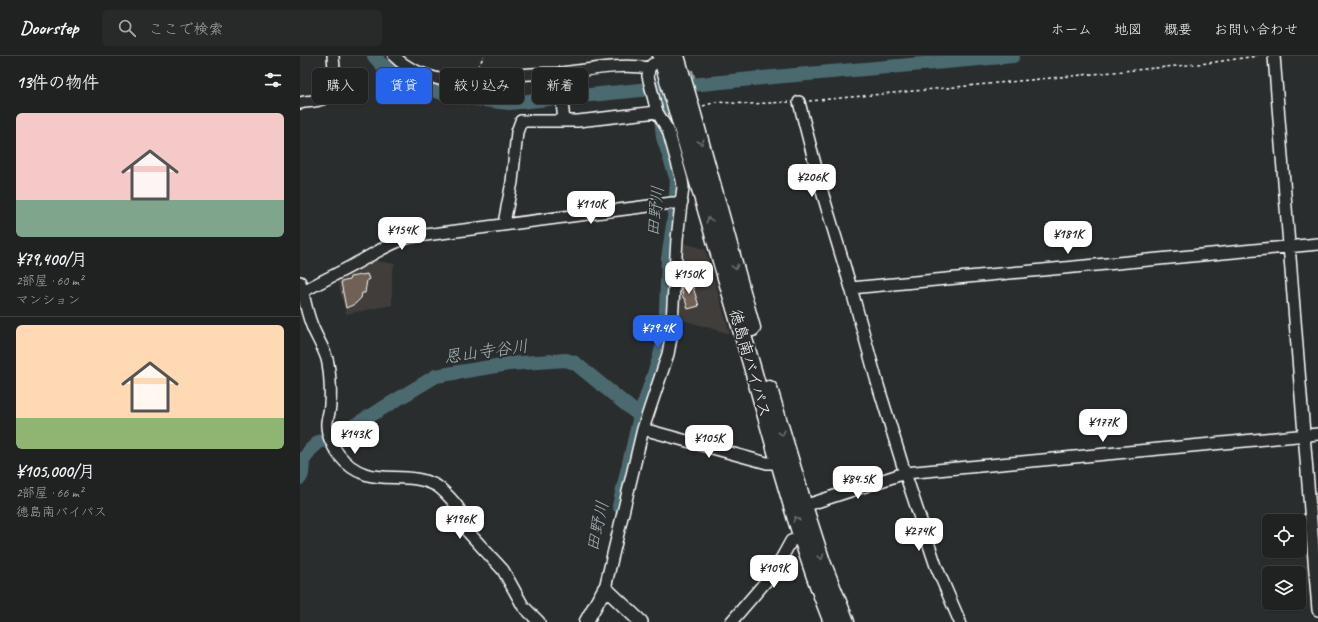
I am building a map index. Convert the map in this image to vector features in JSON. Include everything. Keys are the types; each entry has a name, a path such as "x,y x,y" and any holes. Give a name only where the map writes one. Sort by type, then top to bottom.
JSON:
{"highway":[{"name":"徳島南バイパス","path":"667,64 686,107 804,506 822,562 846,622"},
{"name":"徳島南バイパス","path":"686,107 746,345 778,463 817,584 832,622"}],"main road":[{"path":"586,622 605,588 641,622"}],"street":[{"path":"300,103 320,100 328,96 332,90 334,82 333,56"},
{"path":"394,56 399,62 424,75 450,82 471,83 522,75 532,75"},
{"path":"1274,56 1318,610"},
{"path":"588,70 600,68 667,64 657,109 668,130 682,180 678,202 672,338 643,428 605,588"},
{"path":"798,102 823,195 905,473 936,566 960,622"},
{"path":"562,104 564,117"},
{"path":"507,224 505,218 512,182 518,132 521,122 564,117 578,121 657,109"},
{"path":"539,622 523,606 503,570 463,526 461,512 437,486 421,480 404,477 370,476 351,467 339,455 330,439 327,423 330,404 327,358 310,322 301,289 355,264 396,241 410,237 678,202"},
{"path":"851,288 1318,244"},
{"path":"643,428 767,464 778,463"},
{"path":"804,506 905,473 1318,434"},
{"path":"731,622 774,572 791,541 802,537"}],"path":[{"path":"477,68 484,56"},
{"path":"686,107 716,102 750,104 798,102 1257,56"}],"shaded area":[{"path":"684,243 705,249 730,334 679,319"},
{"path":"375,257 377,261 395,264 392,272 392,305 346,314 337,278"}],"building":[{"path":"367,274 369,279 367,280 365,293 362,293 361,298 355,304 346,308 341,282 349,280 350,277"},
{"path":"691,281 699,306 688,309 685,299 683,298 681,284"}],"waterway":[{"name":"田野川","path":"374,56 382,65 412,82 450,96 509,103 762,78 1013,56"},
{"path":"692,71 696,84"},
{"name":"田野川","path":"619,506 640,416 665,336 668,259 675,211 677,180 663,137 658,88"},
{"name":"恩山寺谷川","path":"300,478 302,474 303,461 310,450 319,442 335,437 436,376 508,364 566,360 575,363 640,416"}]}
